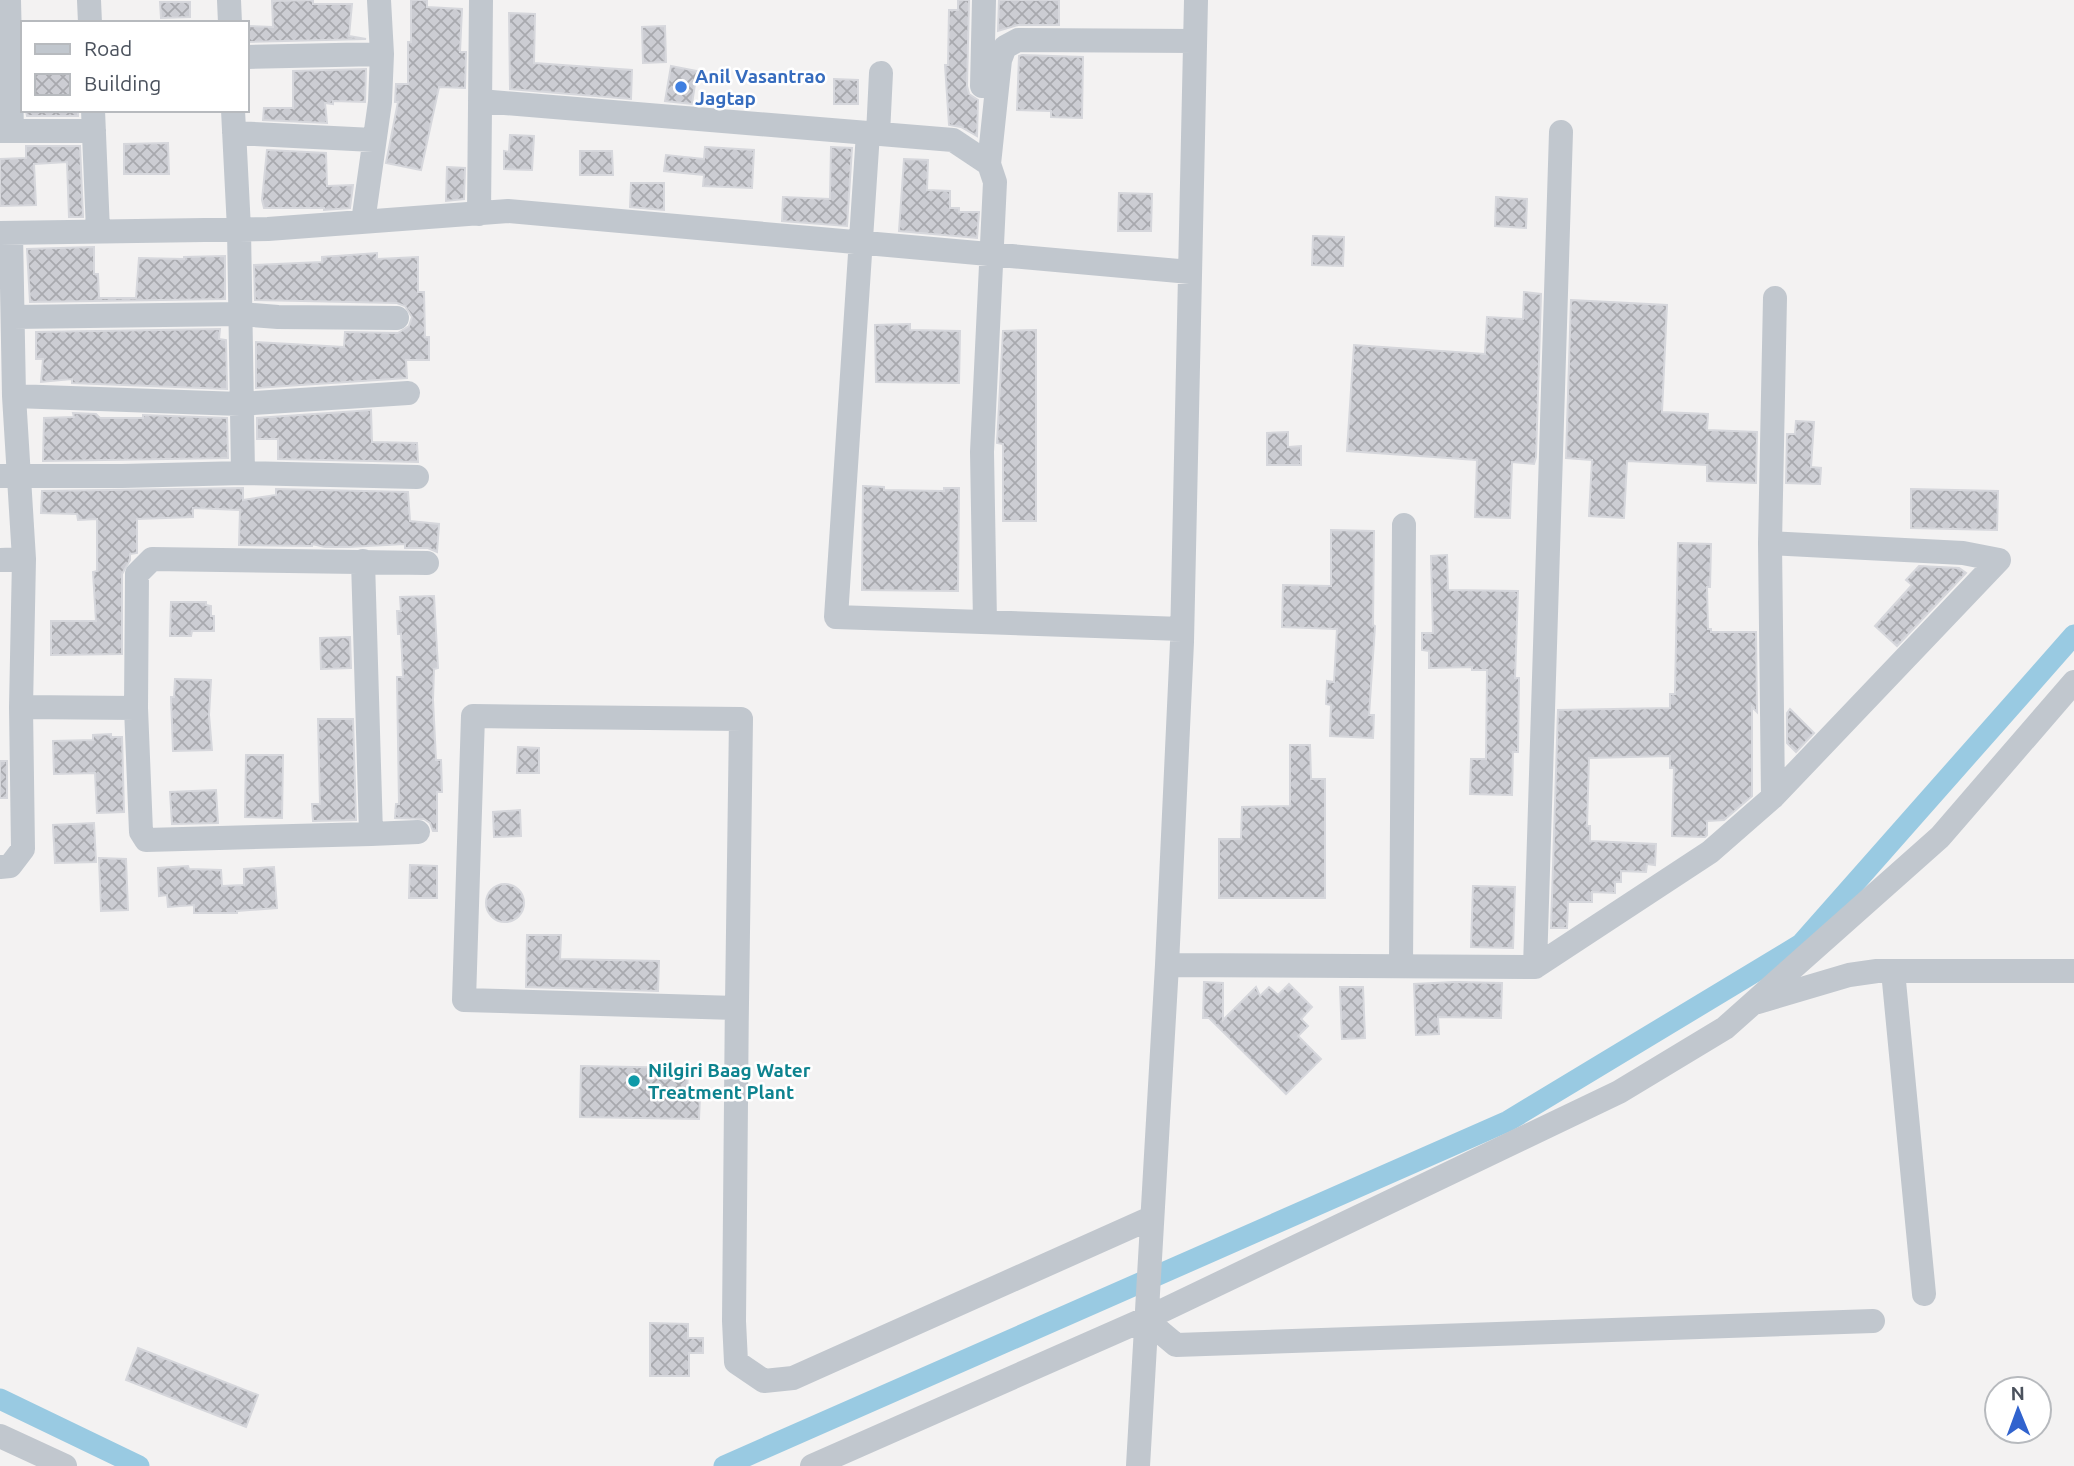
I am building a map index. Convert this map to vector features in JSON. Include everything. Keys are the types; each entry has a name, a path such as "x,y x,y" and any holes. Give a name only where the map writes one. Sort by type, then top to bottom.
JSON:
{"street":[{"path":"9,0 6,131 94,120 98,231"},
{"path":"89,0 90,21"},
{"path":"229,0 230,21"},
{"path":"363,222 380,102 382,54 379,0"},
{"path":"479,214 481,0"},
{"path":"984,0 985,160 995,182 982,452 985,622"},
{"path":"1138,1466 1167,965 1182,629 1196,0"},
{"path":"985,160 1000,60 1006,47 1018,40 1195,41"},
{"path":"248,57 382,54"},
{"path":"881,73 861,243 836,617 1182,629"},
{"path":"480,101 953,140 985,160"},
{"path":"243,473 239,229 234,122 373,141"},
{"path":"1535,967 1561,132"},
{"path":"0,867 10,866 23,849 21,707 10,476 15,396 13,317 6,233 239,229 508,211 1190,272"},
{"path":"1773,797 1770,543 1775,298"},
{"path":"13,317 240,314 397,318"},
{"path":"15,396 240,404 408,393"},
{"path":"10,476 243,473 417,477"},
{"path":"1401,965 1404,525"},
{"path":"1167,965 1535,967 1710,852 1773,797 1999,560 1962,554 1770,543"},
{"path":"418,832 146,840 141,831 136,708 137,574 152,559 427,563"},
{"path":"363,561 371,834"},
{"path":"812,1466 1146,1315 1619,1092 1725,1028 1940,837 2074,682"},
{"path":"21,707 136,708"},
{"path":"736,1008 464,1000 473,716 741,719 736,1008 736,1362 764,1381 793,1378 1151,1218"},
{"path":"1754,1003 1849,975 1893,971 2074,971"},
{"path":"1893,971 1924,1294"},
{"path":"1146,1315 1176,1345 1873,1321"},
{"path":"0,1436 65,1466"}],"building":[{"path":"313,0 313,4 352,4 349,36 366,39 248,42 248,26 273,27 272,1"},
{"path":"411,0 427,0 427,7 462,9 460,52 466,52 465,88 439,87 421,170 386,163 398,102 395,102 396,84 408,84"},
{"path":"958,0 969,0 967,86 969,94 978,100 977,136 961,127 949,125 945,65 948,65 949,10 958,10"},
{"path":"999,0 1059,0 1059,25 1018,25 998,31"},
{"path":"160,2 190,2 190,17 161,18"},
{"path":"509,13 535,14 534,63 632,70 631,99 510,89"},
{"path":"665,26 666,62 643,63 642,27"},
{"path":"1019,56 1083,57 1082,118 1051,117 1051,111 1017,110"},
{"name":"Anil Vasantrao Jagtap","path":"671,66 697,71 692,104 665,101"},
{"path":"366,69 365,102 325,103 327,123 263,120 264,108 293,108 293,71"},
{"path":"834,79 858,80 858,104 834,104"},
{"path":"26,112 78,112 78,116 27,116"},
{"path":"510,135 534,136 532,170 504,169 504,151 509,152"},
{"path":"168,143 169,174 124,174 124,144"},
{"path":"26,146 80,146 83,217 69,217 67,162 34,164 36,205 0,206 0,159 26,158"},
{"path":"705,147 754,150 752,188 703,186 704,175 664,171 666,155 704,159"},
{"path":"831,147 852,148 847,226 782,221 783,197 830,199"},
{"path":"267,150 326,153 327,186 353,185 350,208 264,208 262,200"},
{"path":"580,151 612,151 613,175 580,175"},
{"path":"904,159 928,160 927,190 950,191 950,208 959,208 959,212 979,212 977,238 899,231"},
{"path":"447,167 465,168 464,199 446,201"},
{"path":"631,183 664,183 664,210 630,207"},
{"path":"1119,193 1152,194 1151,231 1118,231"},
{"path":"1496,197 1527,199 1526,228 1495,226"},
{"path":"1313,236 1344,237 1343,266 1312,265"},
{"path":"94,247 94,274 98,274 99,298 136,298 139,258 225,256 225,299 30,302 27,249"},
{"path":"377,253 377,259 418,257 418,292 424,292 425,337 429,337 429,360 406,360 407,378 256,388 256,342 344,347 345,332 398,333 409,326 412,317 405,306 397,303 255,300 254,265 322,262 322,257"},
{"path":"1524,292 1541,294 1536,457 1534,464 1512,462 1510,518 1475,517 1477,460 1347,451 1354,345 1485,354 1487,317 1523,319"},
{"path":"1571,300 1667,305 1662,412 1708,414 1707,430 1757,432 1756,483 1707,481 1707,465 1627,461 1624,518 1589,516 1592,460 1566,458"},
{"path":"910,324 910,330 960,331 959,383 876,382 875,325"},
{"path":"220,329 219,339 226,340 227,389 72,383 72,379 41,382 43,359 36,359 36,332"},
{"path":"1036,330 1036,521 1003,521 1003,444 997,443 1003,331"},
{"path":"371,410 372,442 417,443 418,462 278,459 278,439 257,439 257,418"},
{"path":"73,413 96,414 100,418 143,418 143,415 227,418 228,458 43,461 44,418 74,417"},
{"path":"1796,421 1814,422 1811,467 1821,468 1820,484 1786,483 1787,434 1795,434"},
{"path":"1288,432 1288,447 1301,446 1301,465 1267,465 1267,433"},
{"path":"863,486 884,487 884,490 944,491 944,488 959,488 958,591 862,590"},
{"path":"243,488 243,500 276,495 276,489 408,492 410,521 439,524 437,552 428,548 405,548 405,544 348,547 312,544 239,545 240,510 193,508 193,517 137,519 137,553 130,554 130,560 122,574 122,654 51,655 51,621 96,621 93,572 97,571 97,519 78,520 77,514 41,513 42,491"},
{"path":"1911,489 1998,491 1997,530 1911,528"},
{"path":"1331,530 1374,531 1375,626 1369,715 1374,715 1373,738 1330,736 1331,705 1326,704 1327,681 1334,682 1337,629 1282,627 1283,585 1331,586"},
{"path":"1678,543 1711,544 1710,587 1707,587 1708,629 1711,629 1711,632 1756,632 1757,712 1752,707 1752,796 1724,820 1707,821 1705,837 1672,836 1674,768 1670,768 1670,756 1589,758 1587,826 1590,826 1590,841 1656,844 1655,865 1647,864 1646,872 1621,871 1621,882 1615,882 1615,893 1592,892 1592,902 1568,902 1567,928 1551,928 1558,710 1670,708 1670,694 1675,694"},
{"path":"1447,555 1448,590 1518,591 1515,678 1519,678 1518,752 1513,752 1512,795 1470,794 1471,759 1486,759 1487,670 1472,670 1472,667 1429,668 1429,651 1422,650 1422,633 1433,633 1431,556"},
{"path":"1919,566 1959,568 1966,573 1897,646 1875,626 1912,585 1906,580"},
{"path":"434,596 438,668 434,669 433,700 436,760 441,760 442,792 437,792 437,831 433,831 430,823 424,819 395,818 396,804 399,804 397,677 403,677 397,611 401,611 400,597"},
{"path":"171,602 206,602 206,605 211,606 211,616 214,616 214,631 192,631 191,636 170,636"},
{"path":"350,637 351,668 321,669 320,638"},
{"path":"175,679 211,680 209,715 212,750 173,751 171,697 174,697"},
{"path":"1790,709 1814,733 1796,752 1787,743 1787,713"},
{"path":"318,719 353,719 356,820 313,821 312,804 320,804"},
{"path":"111,734 111,737 122,737 124,812 97,813 95,773 54,774 53,741 93,740 93,735"},
{"path":"1290,745 1310,745 1311,779 1325,779 1325,898 1219,898 1219,839 1241,839 1242,807 1290,806"},
{"path":"518,747 539,748 539,773 517,773"},
{"path":"246,755 283,755 282,818 245,817"},
{"path":"0,761 7,761 7,798 0,798"},
{"path":"216,790 218,823 172,824 170,792"},
{"path":"520,810 521,836 494,837 493,812"},
{"path":"94,823 96,862 55,863 53,825"},
{"path":"99,858 126,859 128,910 101,911"},
{"path":"410,865 437,866 437,898 409,898"},
{"path":"188,866 189,869 221,870 222,886 244,885 244,869 274,867 277,908 237,913 194,913 194,905 168,907 167,895 159,896 158,868"},
{"path":"505,884 518,890 524,903 518,916 505,922 492,916 486,903 492,890"},
{"path":"1473,886 1515,887 1513,948 1471,947"},
{"path":"527,935 561,935 560,959 659,961 658,991 526,987"},
{"path":"1204,982 1223,983 1223,1020 1256,987 1260,996 1269,987 1278,995 1289,984 1312,1007 1301,1019 1308,1026 1298,1036 1321,1059 1286,1094 1209,1018 1203,1018"},
{"path":"1502,983 1501,1018 1438,1017 1439,1034 1416,1035 1414,984"},
{"path":"1340,987 1363,987 1365,1038 1342,1039"},
{"name":"Nilgiri Baag Water Treatment Plant","path":"581,1066 688,1068 687,1095 700,1096 699,1119 580,1117"},
{"path":"650,1323 688,1324 688,1338 703,1338 703,1353 689,1353 689,1376 650,1376"},
{"path":"138,1348 258,1395 246,1427 126,1380"}],"waterway":[{"path":"724,1466 1508,1121 1801,944 2074,635"},
{"path":"0,1399 139,1466"}],"place":[{"name":"Anil Vasantrao Jagtap","path":"681,87"},
{"name":"Nilgiri Baag Water Treatment Plant","path":"634,1081"}]}
